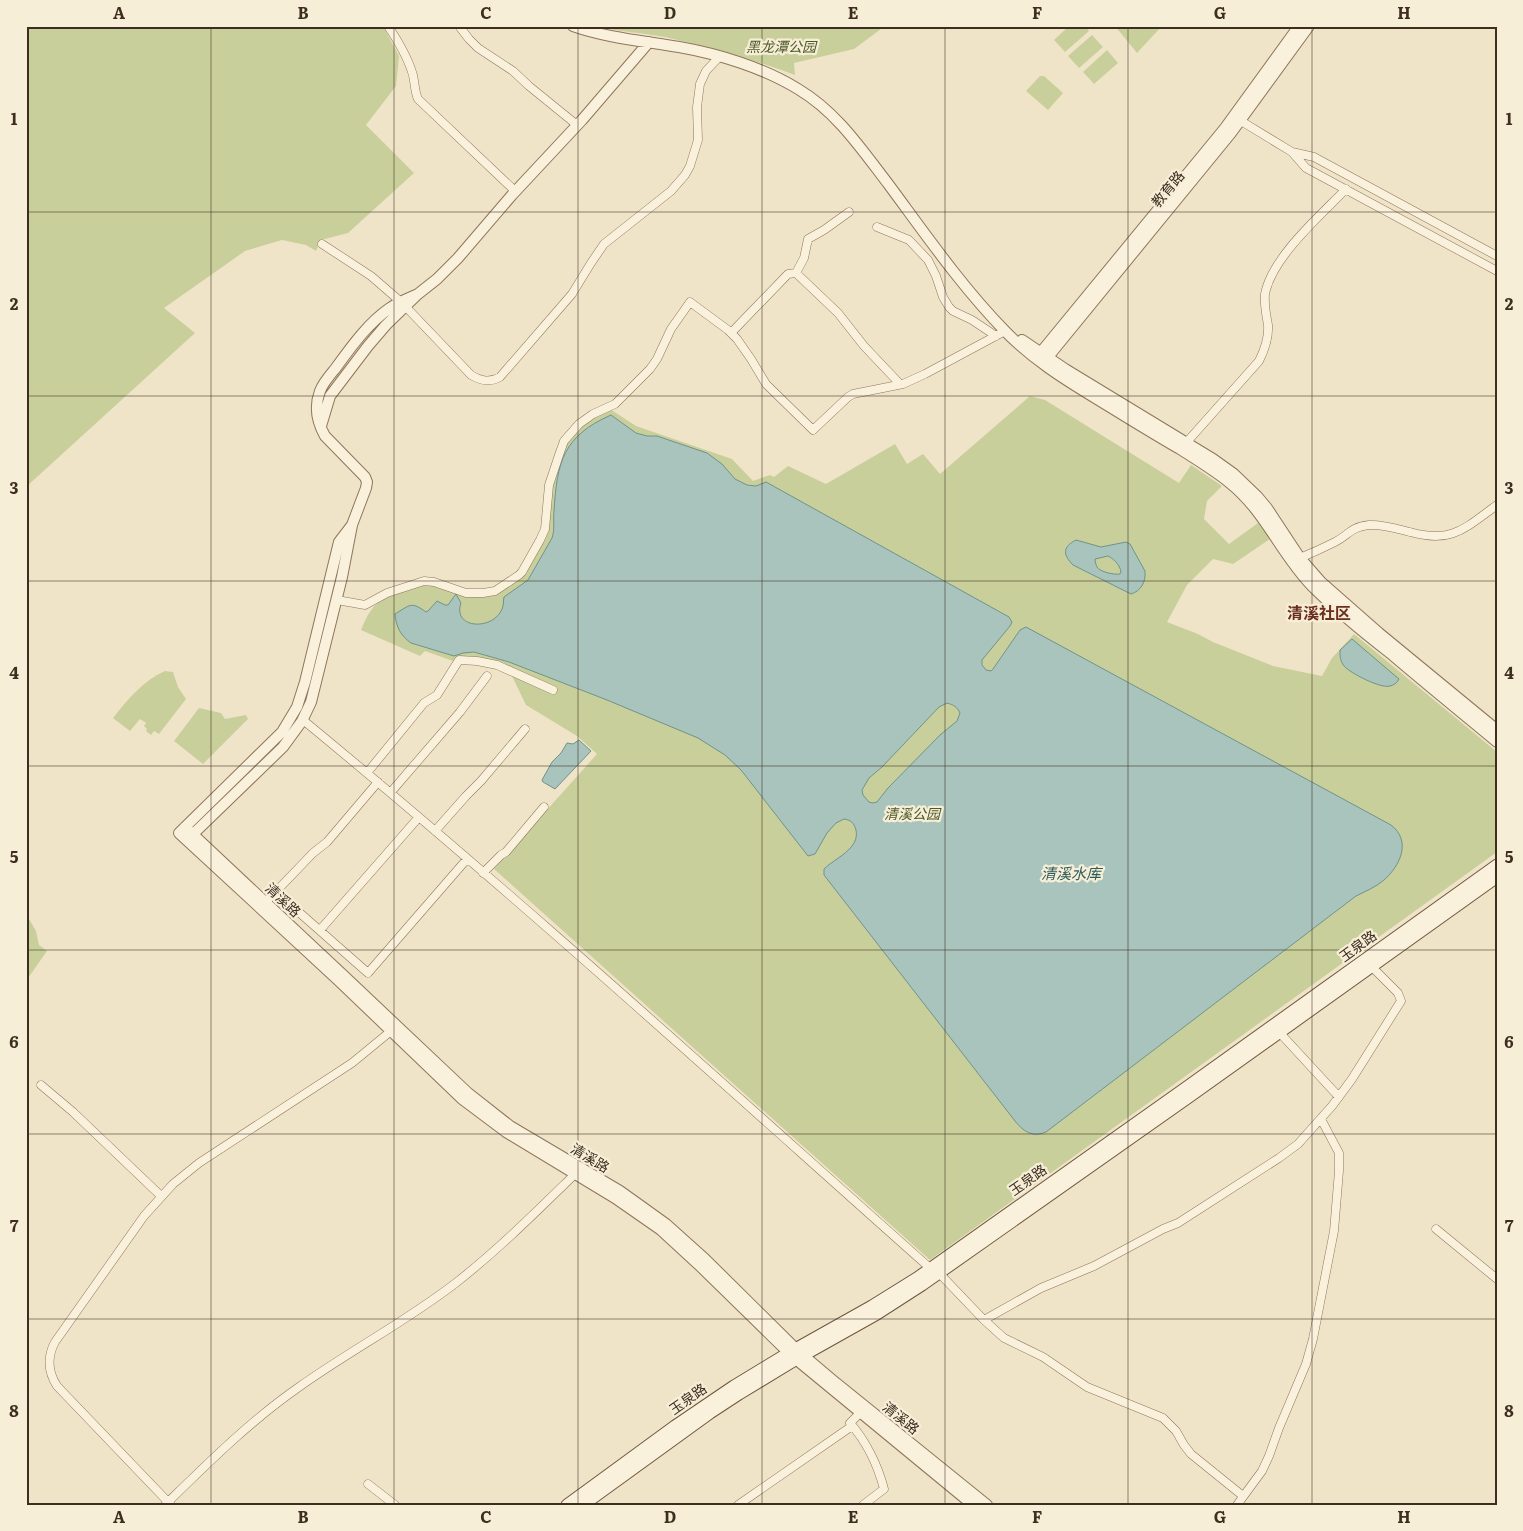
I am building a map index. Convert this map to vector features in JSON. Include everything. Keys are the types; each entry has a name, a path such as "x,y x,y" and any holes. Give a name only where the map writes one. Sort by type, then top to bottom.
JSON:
{"main road":[{"name":"玉泉路","path":"935,1270 1497,865"},
{"name":"玉泉路","path":"583,1505 710,1413 796,1354 872,1306 935,1270 1279,1032 1497,877"},
{"name":"玉泉路","path":"567,1505 705,1405 796,1354"}],"street":[{"path":"388,26 400,44 413,73 418,99 514,191"},
{"path":"459,26 478,48 513,71 577,125"},
{"path":"573,26 596,34 690,49 720,56 763,72 799,89 823,108 856,142 968,289 995,320 1041,358 1060,377 1228,481 1244,495 1259,513 1289,559 1314,588 1373,640 1497,742"},
{"name":"教育路","path":"1041,358 1224,128 1299,26"},
{"name":"教育路","path":"1041,358 1241,121 1309,26"},
{"path":"190,838 284,747 303,720 316,685 337,600 352,525 366,488 366,480 325,436 317,410 320,390 345,355 377,318 391,307 403,304 418,294 437,279 458,258 514,191 577,125 650,42"},
{"path":"322,244 371,276 403,304 471,375 484,381 493,381 500,377 572,294 604,244 671,191 686,175 698,140 697,107 700,84 706,71 720,56"},
{"path":"1241,121 1292,152 1306,168 1497,271"},
{"path":"1292,152 1314,157 1497,256"},
{"path":"1186,442 1259,361 1268,336 1265,301 1266,290 1271,278 1293,244 1346,190"},
{"path":"796,273 804,258 808,239 849,212"},
{"path":"877,228 909,240 925,256 931,265 940,292 952,311 1001,334 1224,466 1250,488 1267,508 1300,558 1333,593 1497,730"},
{"path":"925,256 936,248"},
{"path":"731,333 788,274 796,273"},
{"path":"796,273 838,313 864,346 900,384"},
{"path":"337,600 365,605 388,593 424,581 434,582 466,593 483,593 495,591 516,578 522,572 542,535 546,522 549,485 561,448 573,430 593,414 615,404 650,369 657,359 671,328 690,302 737,339 766,384 813,430 848,397 857,392 900,384 925,374 1001,334"},
{"path":"995,320 1001,334"},
{"path":"1300,558 1337,541 1350,530 1368,525 1378,525 1428,536 1442,537 1451,535 1459,532 1497,505"},
{"name":"清溪路","path":"352,525 339,542 305,682 293,716 276,739 182,830 446,1085 479,1113 513,1137 627,1206 674,1241 860,1413 973,1505"},
{"path":"367,773 424,703 437,695 459,660 497,665 554,690"},
{"path":"391,792 460,712 487,676"},
{"path":"303,720 391,792 468,859 935,1270 1004,1338 1042,1357 1087,1386 1163,1418 1176,1431 1191,1454 1243,1496"},
{"path":"435,831 525,729"},
{"path":"266,902 313,853 327,842 378,782"},
{"path":"483,873 506,852 544,807"},
{"path":"320,930 419,817"},
{"name":"清溪路","path":"190,838 266,902 468,1093 510,1126 620,1192 666,1224 699,1253 796,1354 987,1505"},
{"path":"276,892 368,972 468,859"},
{"path":"984,1320 1042,1288 1094,1266 1178,1223 1298,1144 1339,1097 1401,1001 1398,993 1371,966"},
{"path":"391,1031 352,1063 183,1175 144,1216 50,1351 51,1375 57,1386 168,1504 240,1435 281,1400 321,1371 415,1312 474,1268 576,1174"},
{"path":"1279,1032 1339,1097"},
{"path":"41,1085 73,1112 161,1196"},
{"path":"1237,1505 1262,1471 1269,1456 1306,1364 1315,1330 1334,1232 1339,1171 1339,1153 1321,1119"},
{"path":"1436,1229 1497,1279"},
{"path":"860,1413 850,1423 858,1432 880,1472 884,1489 863,1505"},
{"path":"738,1505 852,1426"},
{"path":"368,1484 395,1505"}],"green space":[{"path":"26,26 383,26 399,56 396,86 366,125 414,173 348,233 321,240 316,251 306,245 282,240 245,251 164,308 195,333 26,487"},
{"name":"黑龙潭公园","path":"597,26 885,26 854,49 794,63 795,75 698,45 665,37"},
{"path":"1069,26 1085,26 1089,31 1065,52 1054,40"},
{"path":"1115,26 1162,26 1137,53"},
{"path":"1092,35 1103,47 1079,68 1068,56"},
{"path":"1107,50 1118,63 1094,84 1083,72"},
{"path":"1040,76 1044,76 1063,93 1048,110 1026,91"},
{"name":"清溪公园","path":"1030,396 1045,400 1179,483 1191,465 1222,486 1207,501 1204,519 1229,544 1258,523 1270,539 1233,564 1213,559 1187,585 1167,622 1273,666 1322,676 1332,658 1354,634 1497,752 1497,852 930,1260 494,869 597,754 577,736 526,705 511,674 496,667 453,661 425,651 420,656 361,630 376,604 390,596 416,587 430,585 496,594 523,576 544,540 549,522 554,478 563,451 571,438 585,424 610,409 636,426 732,459 753,481 770,475 774,477 788,466 826,484 895,444 907,464 923,454 940,474"},
{"path":"165,671 173,672 178,687 186,699 159,734 154,731 151,735 146,731 147,729 144,726 146,723 140,719 130,731 113,718 143,685"},
{"path":"199,708 221,713 225,719 246,715 248,719 203,764 174,741"},
{"path":"26,914 36,931 39,945 47,951 26,981 26,964 29,949 26,935"}],"water":[{"name":"清溪水库","path":"611,415 636,433 657,436 707,453 722,464 735,479 747,485 756,486 766,482 1009,617 1012,622 1010,626 982,660 982,665 986,670 991,671 993,669 1020,630 1026,627 1391,825 1401,838 1402,846 1399,861 1390,874 1381,882 1356,896 1046,1132 1032,1134 1028,1132 1015,1121 824,875 824,869 851,848 854,843 856,830 852,822 844,819 836,823 827,833 815,854 808,856 741,770 725,755 698,738 509,662 474,652 454,656 411,643 400,631 395,614 404,608 414,605 426,612 437,601 448,605 456,594 461,603 460,612 462,618 468,622 483,624 497,616 503,608 504,597 528,580 552,538 555,494 561,465 566,452 573,442 582,432","holes":["947,703 953,705 960,713 957,721 940,735 888,788 877,802 869,802 863,795 862,790 869,778 882,767 939,707"]},
{"path":"1076,540 1101,547 1126,542 1130,544 1145,571 1145,579 1142,586 1138,591 1131,594 1073,565 1066,555 1066,548","holes":["1110,557 1119,567 1120,574 1107,573 1097,567 1095,559"]},
{"path":"1352,639 1399,679 1396,683 1386,686 1373,683 1344,666 1340,650"},
{"path":"579,740 591,751 555,789 543,782 542,780 552,762 567,743 573,744"}],"district":[{"name":"清溪社区","path":"1319,613"}]}
